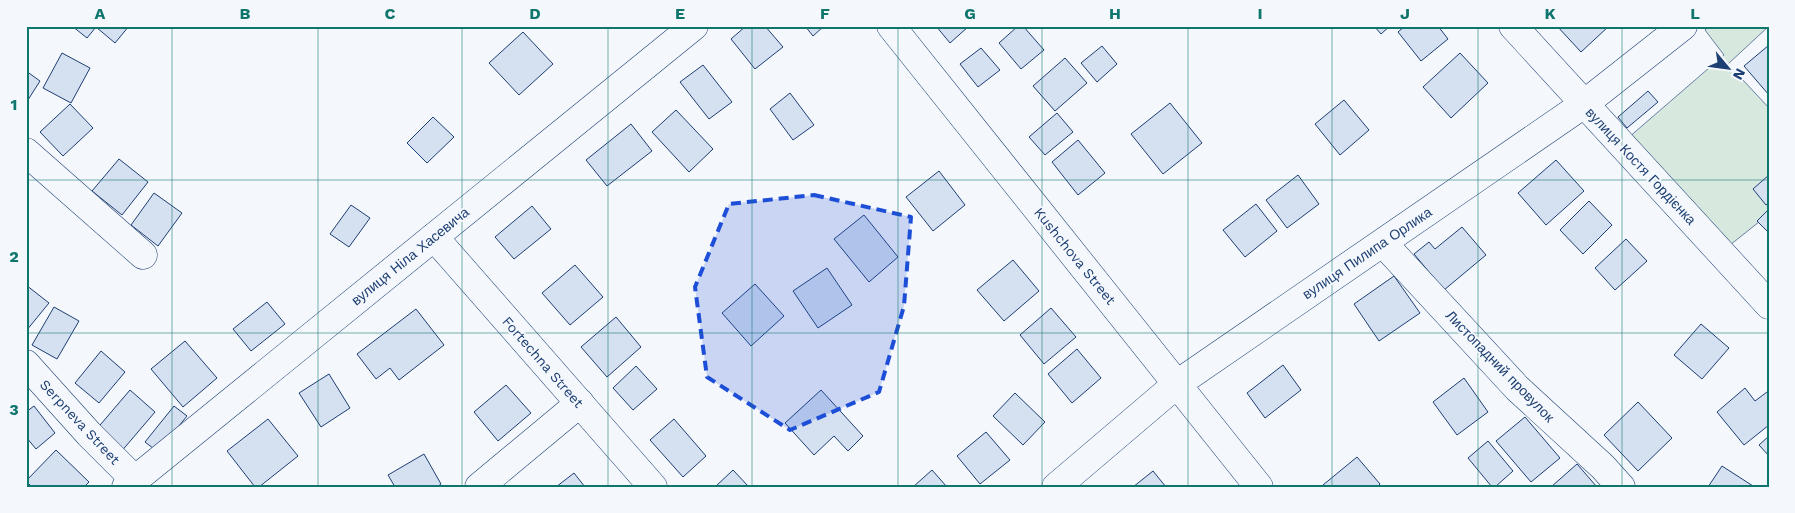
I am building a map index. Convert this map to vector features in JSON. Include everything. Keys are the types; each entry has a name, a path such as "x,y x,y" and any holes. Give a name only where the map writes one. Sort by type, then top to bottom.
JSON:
{"street":[{"name":"вулиця Ніла Хасевича","path":"130,483 694,26"},
{"name":"Kushchova Street","path":"891,26 1259,487"},
{"name":"вулиця Костя Гордієнка","path":"1513,26 1769,305"},
{"name":"вулиця Пилипа Орлика","path":"1056,487 1177,384 1584,104 1683,26"},
{"path":"26,152 143,255"},
{"name":"Fortechna Street","path":"434,237 653,487"},
{"name":"Листопадний провулок","path":"1382,243 1517,388 1603,467 1621,487"},
{"name":"Serpneva Street","path":"26,364 130,483"},
{"path":"479,487 580,403"}],"highlighted area":[{"path":"814,195 911,217 904,306 879,392 790,430 707,377 695,287 729,204"}],"shaded area":[{"path":"1710,26 1769,26 1728,64 1769,108 1769,214 1730,245 1628,138 1724,55 1705,30"}],"building":[{"path":"72,26 129,26 115,43 96,27 87,38"},
{"path":"746,26 765,26 783,47 755,69 731,39"},
{"path":"805,26 824,26 813,36"},
{"path":"936,26 969,26 950,43"},
{"path":"1018,26 1023,26 1044,50 1021,69 999,43"},
{"path":"1374,26 1390,26 1381,34"},
{"path":"1405,26 1438,26 1448,39 1421,61 1398,32"},
{"path":"1557,26 1609,26 1581,52"},
{"path":"523,32 553,64 519,95 489,63"},
{"path":"1769,45 1769,95 1744,66"},
{"path":"1102,46 1117,64 1097,82 1081,63"},
{"path":"981,48 1000,70 978,87 960,64"},
{"path":"62,53 90,68 71,103 43,88"},
{"path":"1460,53 1488,83 1451,118 1423,87"},
{"path":"1065,58 1087,83 1055,111 1033,86"},
{"path":"703,65 732,102 709,119 680,82"},
{"path":"26,71 40,81 26,103"},
{"path":"1648,91 1658,102 1627,128 1618,117"},
{"path":"790,93 814,125 793,140 770,109"},
{"path":"1344,100 1369,130 1340,155 1315,124"},
{"path":"1170,103 1202,143 1163,174 1131,134"},
{"path":"70,104 93,128 63,156 40,132"},
{"path":"676,110 713,149 689,172 652,132"},
{"path":"1057,113 1073,132 1045,155 1029,137"},
{"path":"433,117 454,137 427,163 407,143"},
{"path":"631,124 652,151 607,186 586,160"},
{"path":"1078,140 1105,173 1078,195 1052,162"},
{"path":"119,159 148,182 122,215 92,191"},
{"path":"1556,160 1584,191 1546,225 1518,193"},
{"path":"939,171 965,205 933,231 906,197"},
{"path":"1298,175 1319,204 1287,228 1266,200"},
{"path":"1769,175 1769,203 1766,205 1753,189"},
{"path":"154,193 182,213 158,246 131,225"},
{"path":"1589,201 1612,225 1583,254 1560,230"},
{"path":"1256,204 1277,231 1245,257 1223,230"},
{"path":"351,205 370,218 349,247 330,234"},
{"path":"532,206 551,229 514,259 495,237"},
{"path":"1769,209 1769,233 1757,221"},
{"path":"864,215 898,257 869,282 834,239"},
{"path":"1462,227 1486,255 1444,290 1414,254 1429,242 1435,249"},
{"path":"1626,239 1647,261 1615,290 1595,268"},
{"path":"1013,260 1039,291 1004,321 977,290"},
{"path":"575,265 603,297 570,325 542,293"},
{"path":"827,268 852,305 818,328 793,291"},
{"path":"1394,276 1420,313 1379,341 1354,304"},
{"path":"755,284 784,316 751,346 722,313"},
{"path":"26,285 49,303 26,331"},
{"path":"267,302 285,324 251,351 233,329"},
{"path":"54,307 79,321 57,359 32,345"},
{"path":"1051,308 1076,337 1044,364 1020,335"},
{"path":"416,309 444,345 399,380 390,368 376,379 357,354"},
{"path":"616,317 641,347 607,377 581,347"},
{"path":"1701,324 1729,348 1702,379 1674,355"},
{"path":"185,341 217,378 183,407 151,369"},
{"path":"1077,349 1101,378 1072,403 1048,374"},
{"path":"101,351 125,372 99,403 75,383"},
{"path":"1283,365 1301,390 1265,418 1247,393"},
{"path":"636,366 657,389 633,410 613,388"},
{"path":"329,374 350,408 321,427 299,393"},
{"path":"1464,378 1488,412 1457,435 1433,402"},
{"path":"506,385 531,413 498,441 474,412"},
{"path":"1745,388 1755,401 1767,392 1769,395 1769,425 1744,445 1717,412"},
{"path":"130,390 155,412 120,453 95,431"},
{"path":"821,390 863,436 848,451 834,436 814,455 785,423"},
{"path":"1015,393 1045,422 1023,445 993,416"},
{"path":"1638,402 1672,438 1638,471 1604,435"},
{"path":"34,406 55,433 36,449 26,437 26,412"},
{"path":"174,406 187,416 158,452 145,442"},
{"path":"1525,417 1560,458 1531,482 1496,441"},
{"path":"268,419 298,456 259,487 255,487 227,451"},
{"path":"674,419 706,456 683,477 650,440"},
{"path":"986,432 1010,460 980,484 957,456"},
{"path":"1769,436 1769,456 1759,445"},
{"path":"1488,441 1513,471 1495,487 1492,487 1468,458"},
{"path":"56,450 89,482 84,487 32,487 26,481"},
{"path":"424,454 441,484 437,487 395,487 388,475"},
{"path":"1357,457 1380,484 1377,487 1325,487 1323,485"},
{"path":"1577,464 1597,487 1551,487"},
{"path":"1722,466 1753,486 1708,487"},
{"path":"733,470 749,487 715,487"},
{"path":"932,470 947,487 913,487"},
{"path":"1153,471 1166,487 1133,487"},
{"path":"574,473 585,487 556,487"}]}
